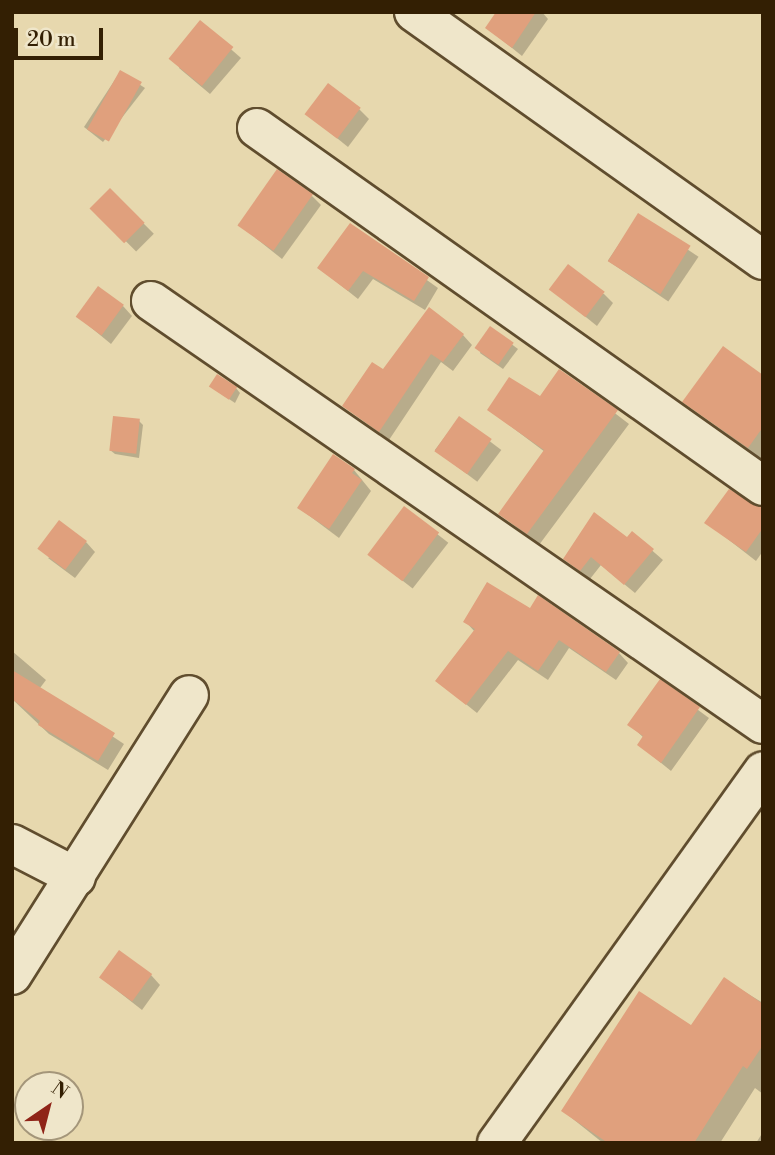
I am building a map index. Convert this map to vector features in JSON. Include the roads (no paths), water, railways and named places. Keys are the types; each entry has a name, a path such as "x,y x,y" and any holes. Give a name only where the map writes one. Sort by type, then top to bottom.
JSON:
{"street":[{"path":"414,12 763,260"},
{"path":"257,128 763,485"},
{"path":"150,300 763,724"},
{"path":"12,975 189,695"},
{"path":"497,1143 763,771"},
{"path":"12,844 76,877"}]}
